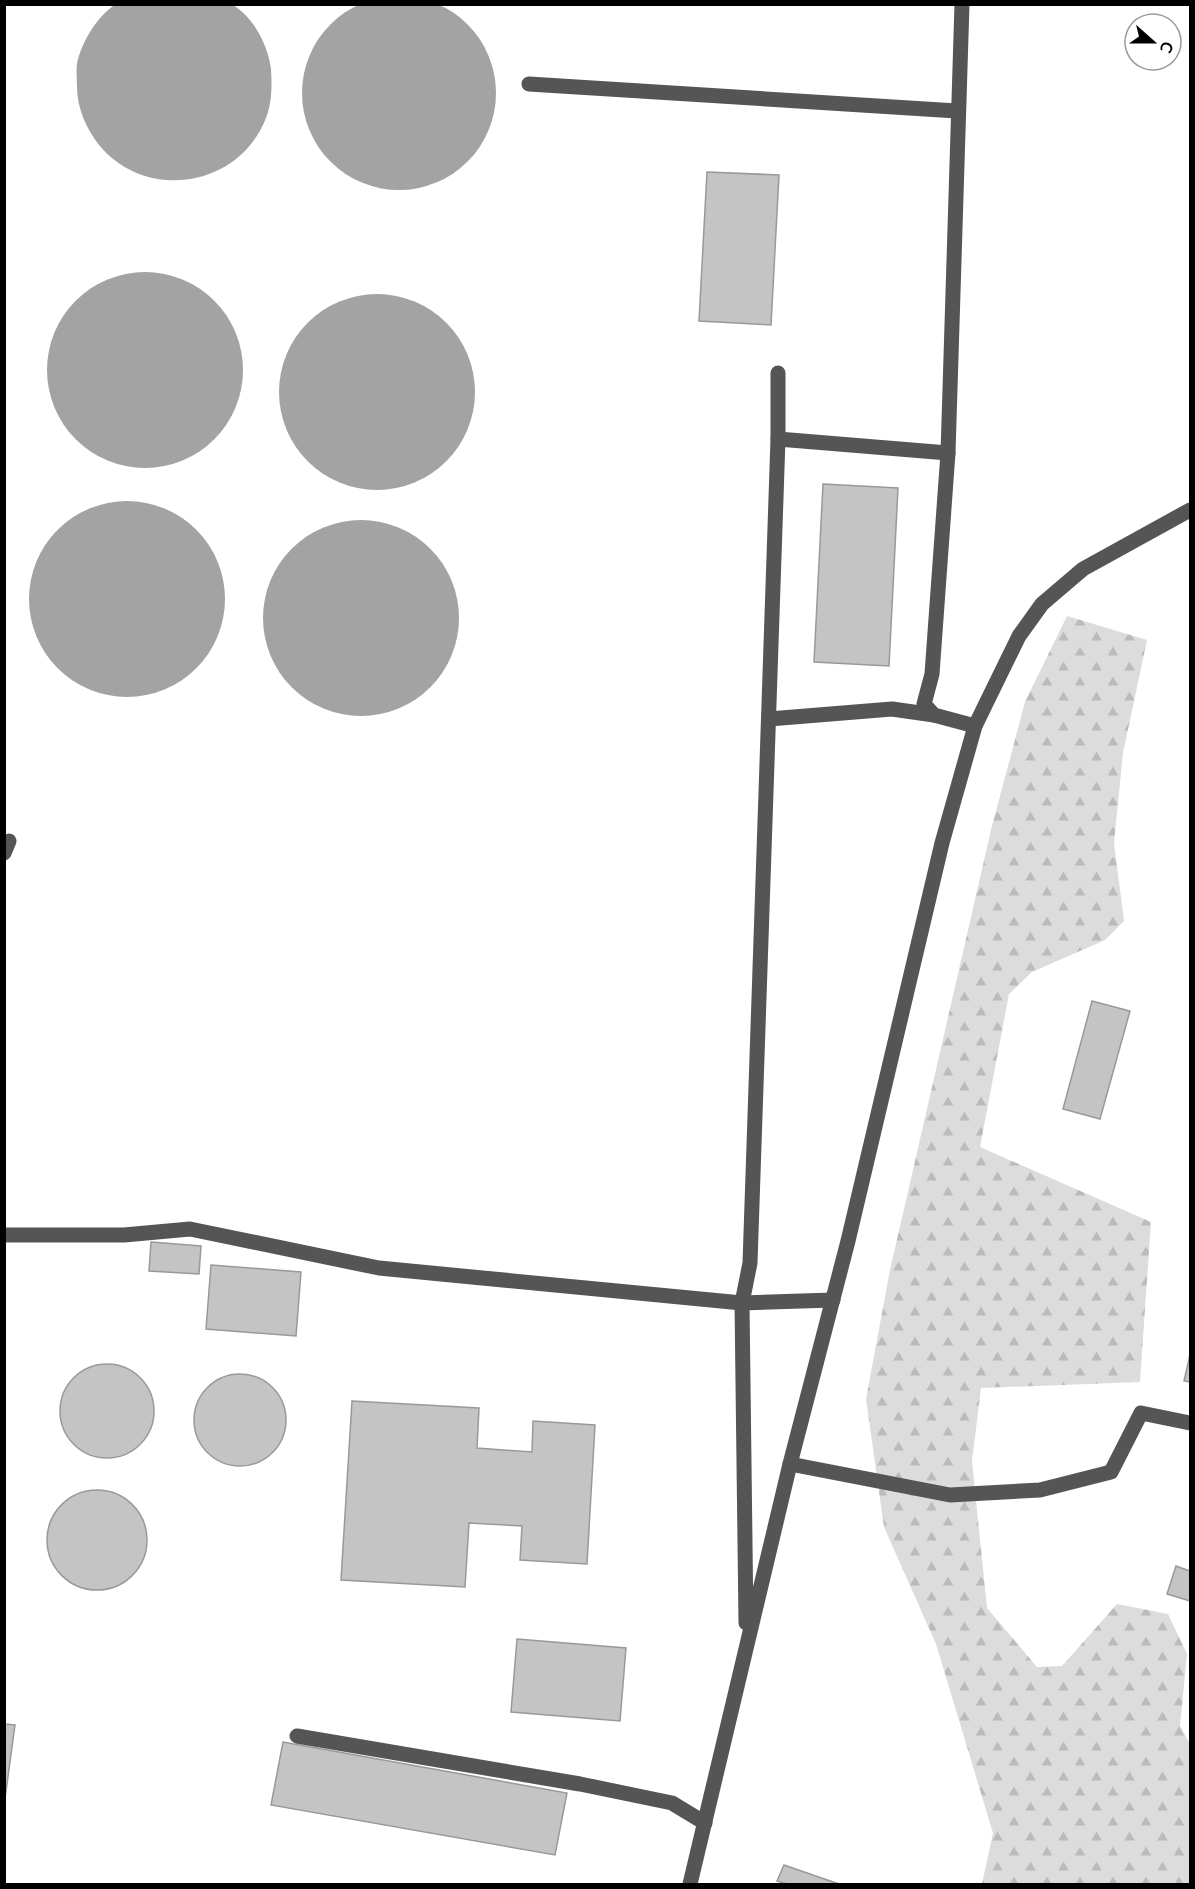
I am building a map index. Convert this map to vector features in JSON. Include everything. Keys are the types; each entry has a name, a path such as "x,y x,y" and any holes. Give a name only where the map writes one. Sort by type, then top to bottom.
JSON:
{"street":[{"path":"934,715 924,704 932,674 948,453 962,4"},
{"path":"529,84 957,111"},
{"path":"746,1649 742,1303 750,1263 778,439 778,374"},
{"path":"778,439 948,453"},
{"path":"690,1884 790,1464 834,1300 942,843 975,726 1019,636 1042,604 1083,569 1191,510"},
{"path":"769,719 892,709 934,715 975,726"},
{"path":"4,1235 124,1235 190,1229 379,1268 742,1303 834,1300"},
{"path":"790,1464 950,1495 1040,1490 1111,1473 1141,1413 1191,1423"},
{"path":"297,1736 580,1784 672,1803 705,1823"}],"green space":[{"path":"1067,616 1147,640 1123,753 1114,843 1124,921 1105,940 1032,972 1009,994 980,1147 1151,1222 1140,1382 981,1388 972,1461 987,1608 1037,1667 1062,1666 1117,1604 1168,1614 1187,1654 1180,1726 1190,1744 1190,1884 982,1884 993,1833 936,1644 884,1527 866,1399 890,1270 991,830 1025,702"}],"shaded area":[{"path":"399,-4 418,-2 445,8 460,18 474,32 488,56 494,74 496,93 494,112 484,139 474,154 460,168 436,182 418,188 399,190 380,188 353,178 338,168 324,154 310,130 304,112 302,93 304,74 314,47 324,32 338,18 362,4 380,-2"},
{"path":"116,4 233,5 247,17 259,33 267,51 271,69 270,100 266,118 253,142 235,160 214,172 190,179 165,180 141,175 119,163 99,145 86,125 81,110 77,95 77,64 82,47 91,31 102,15"},
{"path":"145,272 173,276 191,284 207,294 221,308 239,342 243,370 239,398 231,416 221,432 207,446 173,464 145,468 117,464 99,456 83,446 69,432 51,398 47,370 51,342 59,324 69,308 83,294 117,276"},
{"path":"377,294 405,298 423,306 439,316 453,330 471,364 475,392 471,420 463,438 453,454 439,468 405,486 377,490 349,486 331,478 315,468 301,454 283,420 279,392 283,364 291,346 301,330 315,316 349,298"},
{"path":"127,501 155,505 173,513 189,523 203,537 221,571 225,599 221,627 213,645 203,661 189,675 155,693 127,697 99,693 81,685 65,675 51,661 33,627 29,599 33,571 41,553 51,537 65,523 99,505"},
{"path":"361,520 389,524 407,532 423,542 437,556 455,590 459,618 455,646 447,664 437,680 423,694 389,712 361,716 333,712 315,704 299,694 285,680 267,646 263,618 267,590 275,572 285,556 299,542 333,524"}],"building":[{"path":"707,172 779,175 771,325 699,321"},
{"path":"823,484 898,488 889,666 814,662"},
{"path":"1092,1001 1130,1011 1100,1119 1063,1109"},
{"path":"151,1242 201,1246 199,1274 149,1271"},
{"path":"211,1265 301,1272 296,1336 206,1329"},
{"path":"1190,1355 1190,1382 1184,1381"},
{"path":"107,1364 125,1368 140,1378 150,1393 154,1411 150,1429 140,1444 125,1454 107,1458 89,1454 74,1444 64,1429 60,1411 64,1393 74,1378 89,1368"},
{"path":"240,1374 258,1377 273,1387 283,1402 286,1420 283,1438 273,1453 258,1463 240,1466 222,1463 207,1453 197,1438 194,1420 197,1402 207,1387 222,1377"},
{"path":"352,1401 479,1408 477,1448 532,1452 533,1421 595,1425 587,1564 520,1560 522,1526 469,1523 465,1587 341,1580"},
{"path":"97,1490 125,1498 139,1512 147,1540 139,1568 125,1582 97,1590 69,1582 55,1568 47,1540 55,1512 69,1498"},
{"path":"1176,1566 1190,1571 1190,1601 1167,1594"},
{"path":"517,1639 626,1648 620,1721 511,1712"},
{"path":"4,1724 15,1725 4,1806"},
{"path":"283,1742 567,1793 555,1855 271,1805"},
{"path":"784,1865 839,1884 787,1884 777,1881"}]}
